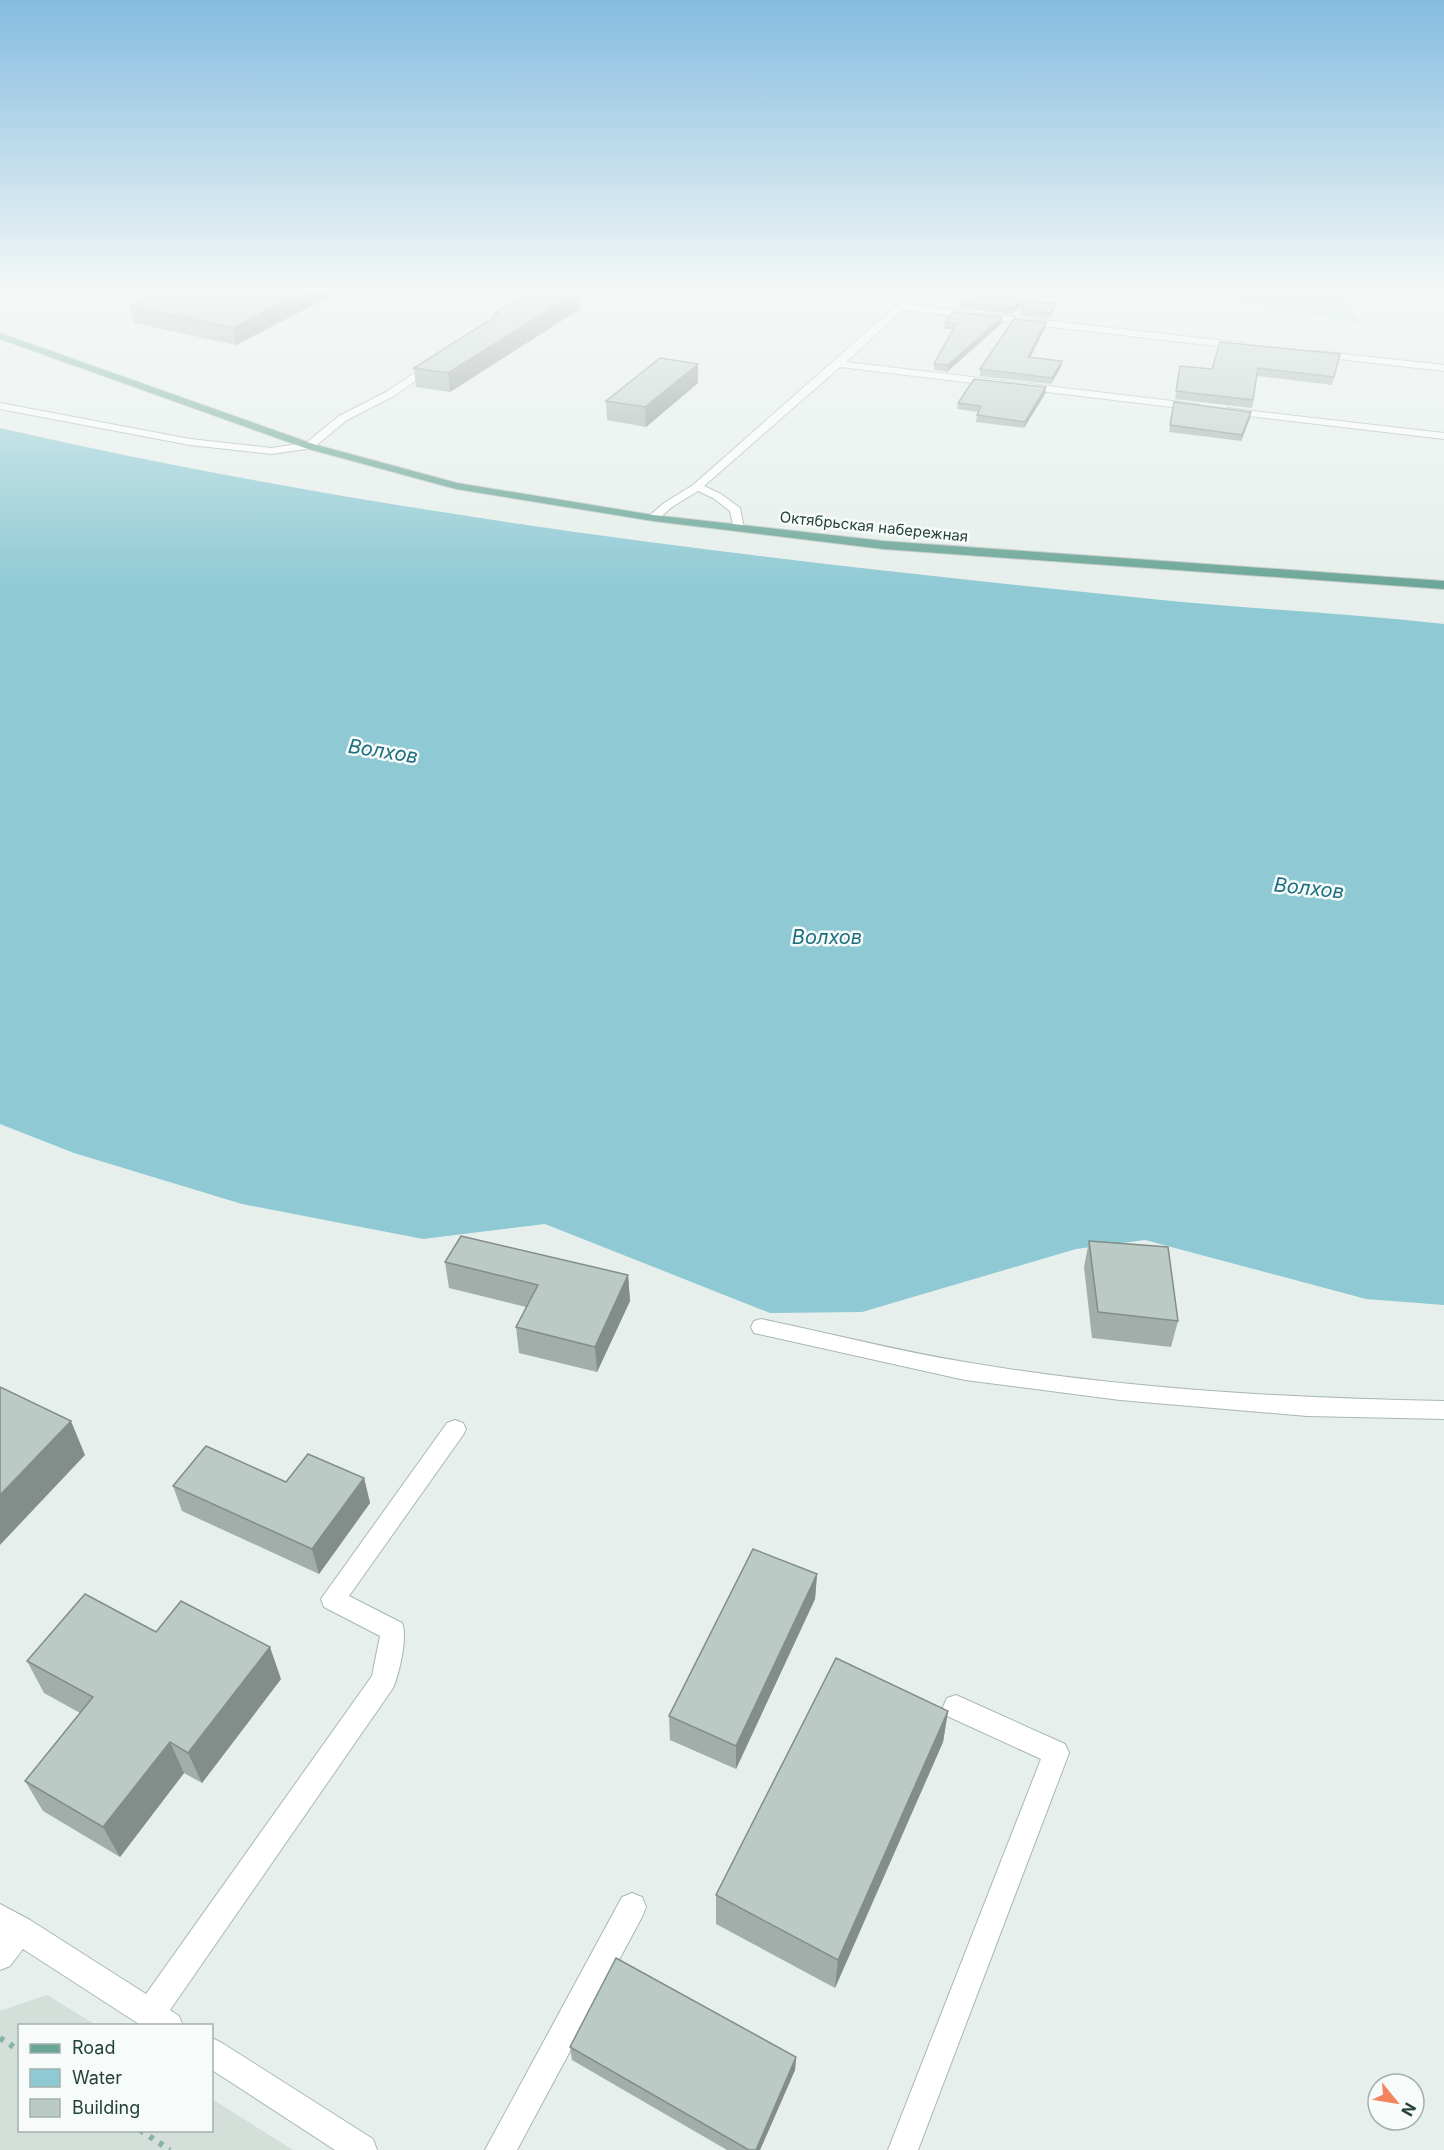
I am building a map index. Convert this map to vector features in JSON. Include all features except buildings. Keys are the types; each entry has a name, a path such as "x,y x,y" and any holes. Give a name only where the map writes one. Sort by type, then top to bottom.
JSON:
{"main road":[{"name":"Октябрьская набережная","path":"153,390 309,446 456,486 653,518 883,545 1444,585"}],"street":[{"path":"0,406 190,442 271,451 309,446 343,418 395,390"},
{"path":"653,518 697,486 808,390"},
{"path":"1054,390 1207,409"},
{"path":"1218,410 1444,436"},
{"path":"697,486 717,496 736,510 738,528"},
{"path":"761,1327 965,1371 1120,1391 1307,1407 1444,1410"},
{"path":"0,1956 10,1924 159,2019 384,1680 393,1631 333,1599 455,1429"},
{"path":"903,2150 1056,1753 956,1707"},
{"path":"500,2150 633,1907"},
{"path":"213,2054 362,2150"}],"path":[{"path":"0,2038 18,2050"},
{"path":"143,2132 170,2150"}],"shaded area":[{"path":"47,1995 94,2024 18,2024 18,2132 213,2132 213,2100 293,2150 0,2150 0,2011"}],"water":[{"name":"Волхов","path":"0,428 142,459 285,486 573,532 1007,584 1444,624 1444,1305 1366,1299 1145,1240 1076,1249 862,1312 770,1313 545,1224 423,1239 242,1204 74,1153 0,1124"}]}
